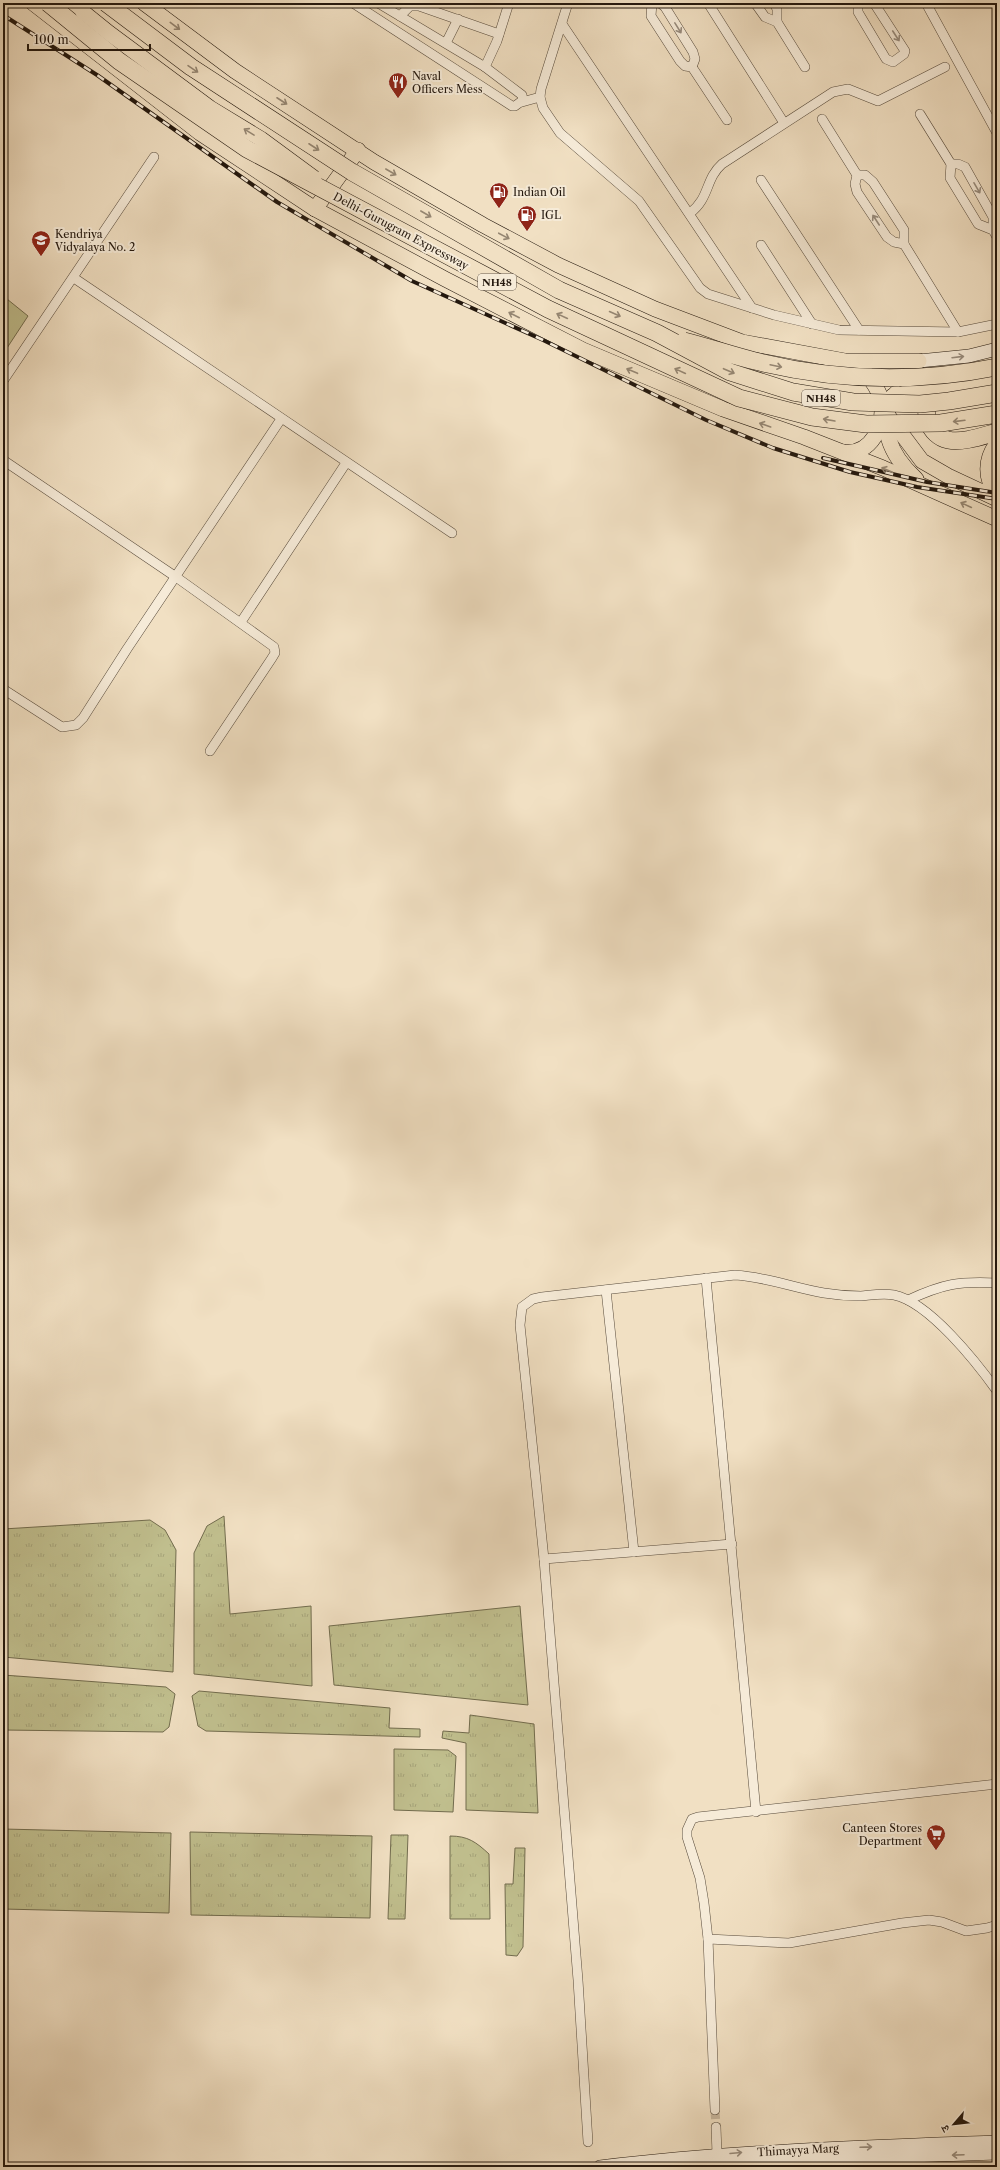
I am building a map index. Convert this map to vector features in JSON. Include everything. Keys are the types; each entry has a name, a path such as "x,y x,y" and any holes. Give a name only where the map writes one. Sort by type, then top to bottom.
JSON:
{"highway":[{"name":"Delhi-Gurugram Expressway","path":"48,3 119,61 247,149 548,309 715,387 762,405 840,422 892,425 941,423 997,414"},
{"name":"NH48","path":"106,3 191,67 352,172 559,290 657,333 730,372 767,385 821,398 868,403 920,404 997,393"},
{"path":"657,333 755,361 833,375 888,379 949,376 997,367"},
{"path":"893,397 930,388 997,376"},
{"path":"954,384 935,393 927,404 927,419 936,434 943,439 958,441 997,432"},
{"path":"997,445 988,463 990,481 997,493"}],"main road":[{"path":"33,3 200,133 315,209 583,350 723,409 804,437 883,468 997,519"},
{"path":"144,3 235,71 358,150 374,162 483,226 558,264 655,309 742,342 845,361 919,361"},
{"path":"78,8 109,33 210,108 260,139 349,204"},
{"path":"315,209 358,150"},
{"path":"671,387 681,388 695,385 703,379 708,370 711,360 710,345 704,331 697,325"},
{"path":"836,450 849,452 864,447 875,437 880,422 881,400 874,382 864,371 845,361"},
{"path":"919,361 893,397 888,414 886,432 898,460 918,480 936,491"},
{"path":"888,414 922,461 948,476 997,499"}],"street":[{"path":"353,3 512,106 517,106 522,102 540,97"},
{"path":"370,13 373,3"},
{"path":"378,3 485,67 522,95 522,102"},
{"path":"485,67 499,34 509,3"},
{"path":"568,3 540,97 542,108 560,133 639,202 704,292 752,308 839,330 958,332 997,324"},
{"path":"692,67 695,59 693,52 665,7 660,3 652,3 651,16 680,61 685,66 692,67 727,120"},
{"path":"708,3 784,123"},
{"path":"755,3 765,17 777,22"},
{"path":"774,3 777,9 777,22 805,67"},
{"path":"858,3 858,12 886,58 892,62 904,54 905,51 874,3"},
{"path":"926,3 997,133"},
{"path":"400,16 410,6 415,5 499,34"},
{"path":"446,43 458,19"},
{"path":"562,24 690,213 752,308"},
{"path":"690,213 703,201 717,168 833,92 848,89 874,101 884,100 945,68"},
{"path":"920,114 951,164 950,178 978,224 995,233"},
{"path":"822,119 857,175 855,189 887,237 894,242 904,244"},
{"path":"3,381 74,278 154,157"},
{"path":"951,164 958,164 965,167 993,217 995,233"},
{"path":"857,175 865,175 873,182 904,230 904,244 958,332"},
{"path":"761,180 859,330"},
{"path":"761,245 812,324"},
{"path":"74,278 346,463 452,533"},
{"path":"919,361 969,356 997,349"},
{"path":"3,689 62,727 76,724 83,718 127,649 281,419"},
{"path":"3,460 271,643 275,653 210,751"},
{"path":"240,622 346,463"},
{"path":"588,2142 578,1980 544,1559 520,1316 522,1307 533,1299 706,1278 752,1276 825,1293 852,1296 893,1295 908,1300 961,1344 997,1391"},
{"path":"706,1278 756,1812"},
{"path":"908,1300 934,1288 951,1283 997,1283"},
{"path":"606,1290 634,1552"},
{"path":"544,1559 732,1544"},
{"path":"715,2110 708,1939 702,1890 687,1837 689,1824 698,1817 756,1812 997,1784"},
{"path":"708,1939 789,1943 902,1923 929,1920 942,1922 966,1931 980,1930 997,1925"},
{"path":"716,2127 717,2154"},
{"name":"Thimayya Marg","path":"600,2167 717,2154 763,2151 997,2142"},
{"name":"Thimayya Marg","path":"684,2167 763,2160 997,2153"}],"green space":[{"path":"7,299 28,316 7,348 3,345 3,305"},
{"path":"224,1516 230,1614 311,1606 312,1686 194,1674 194,1553 207,1526"},
{"path":"150,1520 165,1530 176,1550 173,1672 3,1657 3,1529"},
{"path":"520,1606 528,1705 334,1685 329,1626"},
{"path":"3,1675 166,1687 175,1694 169,1727 163,1732 3,1730"},
{"path":"199,1691 390,1708 389,1728 420,1729 420,1737 206,1731 198,1726 192,1696"},
{"path":"470,1715 534,1724 538,1813 466,1810 466,1743 442,1738 443,1731 469,1733"},
{"path":"394,1749 448,1750 456,1756 453,1812 394,1810"},
{"path":"3,1829 171,1833 169,1913 3,1909"},
{"path":"190,1832 372,1836 370,1918 191,1915"},
{"path":"391,1835 408,1835 405,1919 388,1919"},
{"path":"450,1836 462,1837 471,1840 489,1854 490,1919 450,1919"},
{"path":"515,1848 525,1848 523,1947 517,1956 506,1955 505,1884 513,1884"}],"tunnel":[{"path":"715,2110 716,2127"}],"railway":[{"path":"3,15 97,75 277,202 412,281 543,340 706,420 773,448 850,472 917,487 997,499"},
{"path":"823,458 927,482 997,493"}],"place":[{"name":"Naval Officers Mess","path":"398,99"},
{"name":"Indian Oil","path":"499,209"},
{"name":"IGL","path":"527,232"},
{"name":"Kendriya Vidyalaya No. 2","path":"41,257"},
{"name":"Canteen Stores Department","path":"936,1851"}]}
